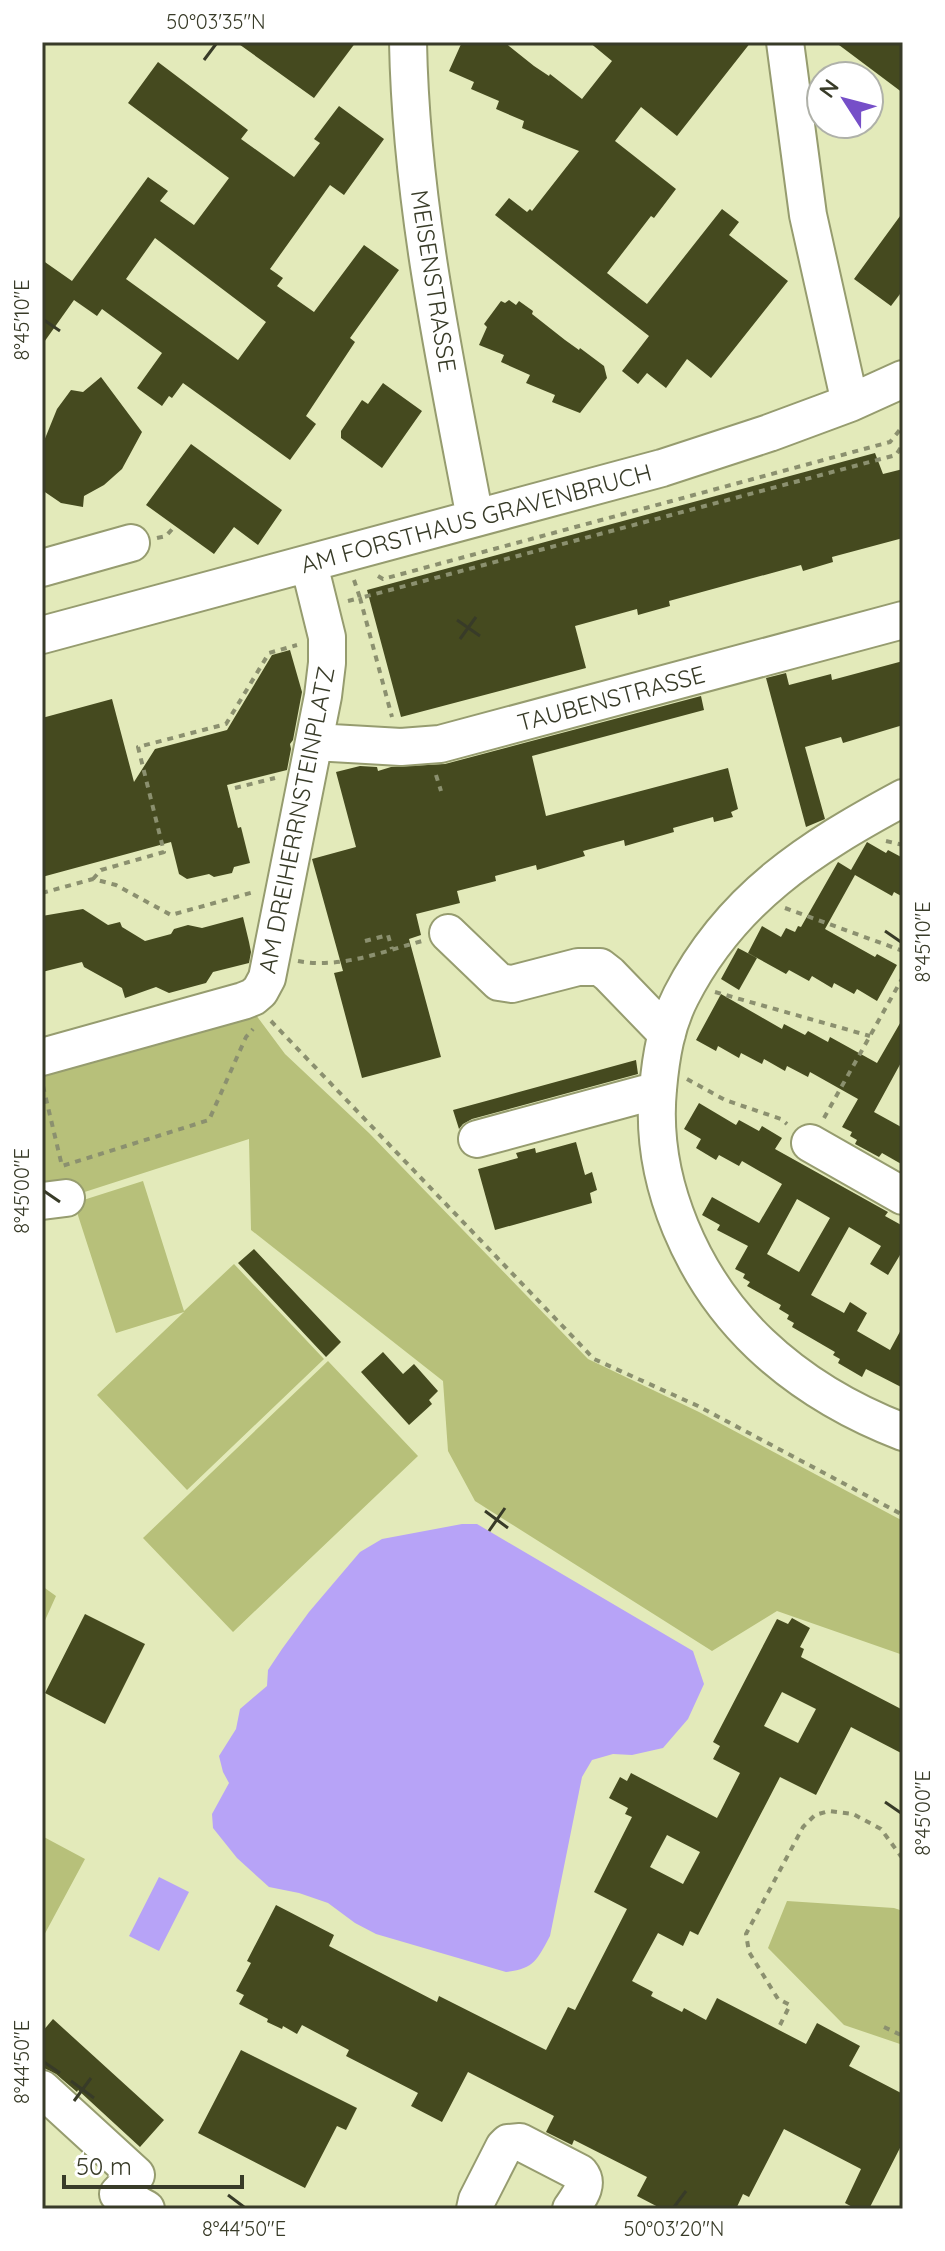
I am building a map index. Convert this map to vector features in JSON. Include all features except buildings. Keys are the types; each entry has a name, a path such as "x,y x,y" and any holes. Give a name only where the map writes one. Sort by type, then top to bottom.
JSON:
{"street":[{"name":"MEISENSTRASSE","path":"408,42 415,154 431,285 475,518"},
{"path":"785,42 808,215 850,403"},
{"name":"AM FORSTHAUS GRAVENBRUCH","path":"42,635 662,468 769,433 850,403 903,379"},
{"path":"42,568 131,543"},
{"name":"AM DREIHERRNSTEINPLATZ","path":"42,1057 253,997 260,991 267,978 312,756 327,663 327,637 309,564"},
{"name":"TAUBENSTRASSE","path":"312,756 440,744 903,620"},
{"path":"903,798 845,829 807,855 755,897 722,932 677,1006 662,1063 657,1134 668,1194 685,1237 722,1301 759,1343 806,1381 851,1410 903,1432"},
{"path":"448,933 499,982 505,984 578,967 600,967 609,974 662,1063"},
{"path":"477,1139 662,1063"},
{"path":"810,1143 903,1196"},
{"path":"42,2089 136,2175 118,2194 146,2209"},
{"path":"475,2209 504,2147 520,2142 580,2173 584,2184 571,2209"}],"path":[{"path":"372,573 383,579 890,442 903,426"},
{"path":"353,600 896,455 903,444"},
{"path":"351,569 392,717"},
{"path":"93,879 101,870 164,852 138,747 226,724 269,653 327,637"},
{"path":"235,788 312,756"},
{"path":"436,775 441,791"},
{"path":"42,893 93,879 116,885 171,915 286,883"},
{"path":"755,897 903,951"},
{"path":"306,963 337,963 392,949 388,935 365,941"},
{"path":"662,1063 725,1100 781,1119 810,1143 903,977"},
{"path":"688,984 870,1036"},
{"path":"897,988 903,991"},
{"path":"265,1015 594,1359 698,1406 903,1515"},
{"path":"42,1083 62,1166 209,1120 246,1037 255,1026"},
{"path":"780,2025 790,2005 778,1999 749,1952 746,1934 803,1827 815,1815 829,1811 853,1814 881,1829 903,1859"},
{"path":"884,2027 903,2036"}],"green space":[{"path":"253,1011 285,1054 369,1133 588,1359 699,1412 903,1521 903,1655 777,1611 712,1651 475,1501 448,1451 443,1381 251,1230 249,1139 66,1198 42,1201 42,1070"},
{"path":"143,1181 184,1311 234,1264 324,1359 187,1490 97,1395 184,1312 116,1333 74,1203"},
{"path":"328,1361 418,1456 233,1632 143,1538"},
{"path":"42,1586 56,1596 42,1627"},
{"path":"42,1836 85,1859 42,1939"},
{"path":"787,1901 903,1911 903,2045 844,2025 768,1948"}],"shaded area":[{"path":"477,1524 693,1651 704,1684 688,1719 663,1748 632,1755 613,1754 592,1760 582,1777 550,1936 534,1962 506,1972 376,1934 328,1903 269,1887 237,1858 213,1828 212,1814 229,1783 219,1756 236,1729 240,1709 267,1686 268,1670 309,1612 360,1552 382,1539"},
{"path":"159,1877 189,1892 159,1951 129,1936"}]}
